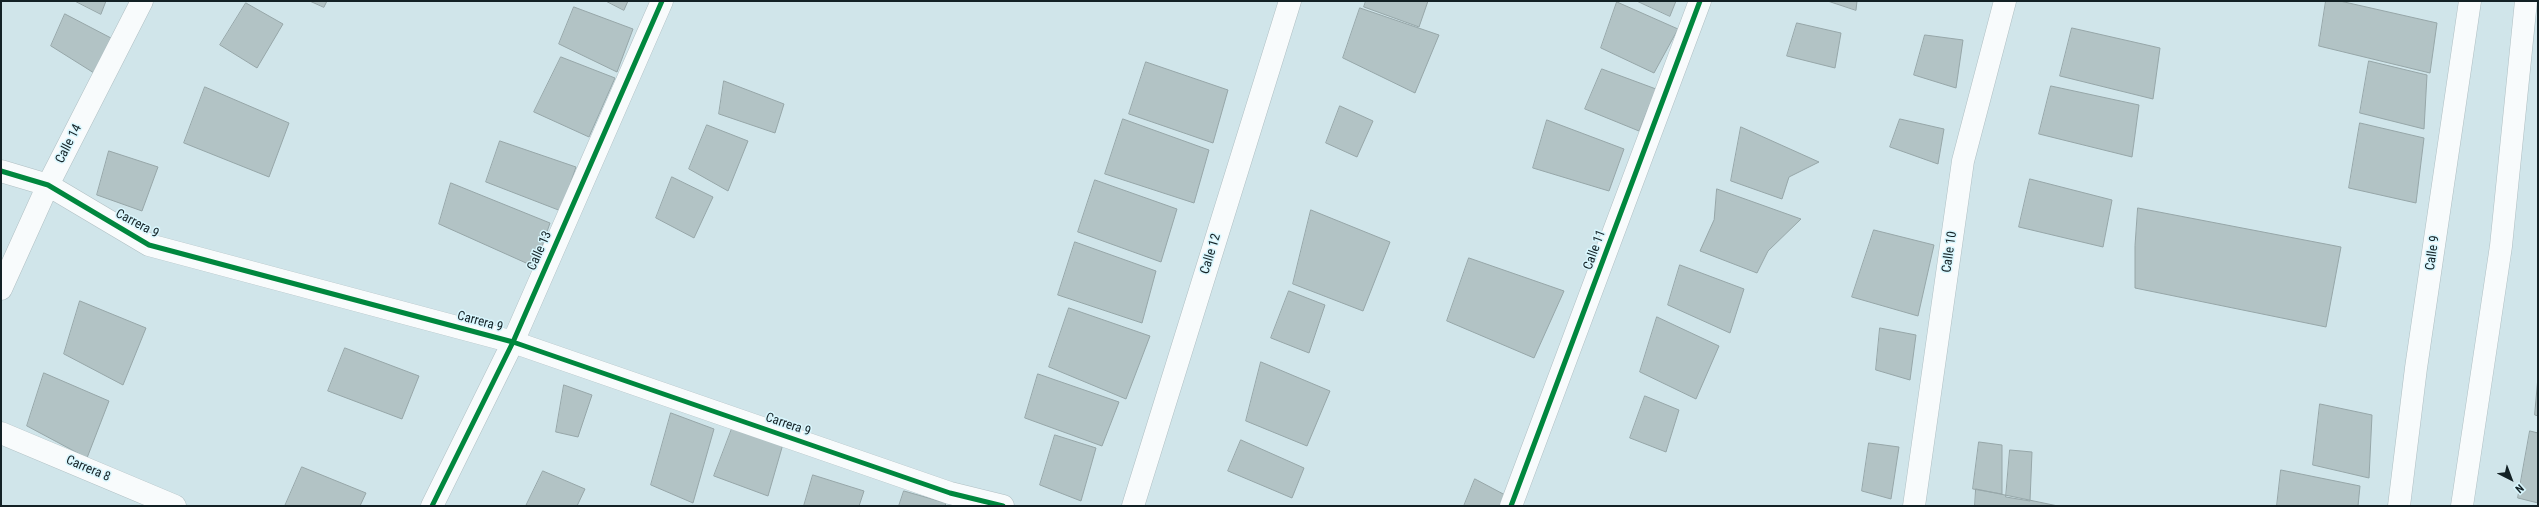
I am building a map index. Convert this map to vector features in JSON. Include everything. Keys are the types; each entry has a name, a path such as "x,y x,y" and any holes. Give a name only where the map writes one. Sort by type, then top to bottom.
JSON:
{"street":[{"name":"Calle 14","path":"1,289 48,185 142,1"},
{"name":"Calle 13","path":"432,506 512,342 662,1"},
{"name":"Calle 12","path":"1133,506 1290,1"},
{"name":"Calle 11","path":"1511,506 1700,1"},
{"name":"Calle 10","path":"1914,506 1963,161 2005,1"},
{"name":"Calle 9","path":"2399,506 2416,368 2470,1"},
{"path":"2462,506 2501,246 2526,1"},
{"name":"Carrera 9","path":"1,171 48,185 149,245 512,342 950,493 1003,506"},
{"name":"Carrera 8","path":"1,432 175,506"}],"building":[{"path":"75,1 106,1 101,14"},
{"path":"310,1 327,1 324,7"},
{"path":"606,1 628,1 624,10"},
{"path":"1366,1 1428,1 1419,27 1364,7"},
{"path":"1637,1 1676,1 1670,16"},
{"path":"1828,1 1857,1 1856,10"},
{"path":"2326,1 2340,1 2437,23 2430,73 2319,46"},
{"path":"1617,2 1678,29 1654,73 1601,48"},
{"path":"246,3 283,24 257,68 220,45"},
{"path":"574,7 633,29 617,72 559,44"},
{"path":"1360,8 1439,35 1415,93 1343,58"},
{"path":"65,14 111,38 94,73 51,46"},
{"path":"1797,23 1841,33 1835,68 1787,56"},
{"path":"2072,28 2160,48 2153,99 2060,76"},
{"path":"1925,35 1963,40 1956,88 1914,75"},
{"path":"561,57 615,78 589,137 534,112"},
{"path":"2369,61 2427,75 2424,129 2360,113"},
{"path":"1146,62 1228,90 1213,143 1129,114"},
{"path":"1602,69 1656,89 1639,131 1585,109"},
{"path":"724,81 784,104 775,133 719,114"},
{"path":"2051,86 2139,105 2132,157 2039,134"},
{"path":"205,87 289,123 269,177 184,143"},
{"path":"1340,106 1373,121 1357,157 1326,143"},
{"path":"1123,119 1209,150 1194,203 1105,174"},
{"path":"1900,119 1944,129 1938,164 1890,147"},
{"path":"1547,120 1624,149 1609,191 1533,168"},
{"path":"2360,123 2424,138 2416,203 2349,188"},
{"path":"707,125 748,141 728,191 689,169"},
{"path":"1741,127 1819,162 1789,177 1782,199 1731,181"},
{"path":"500,141 576,167 561,211 486,182"},
{"path":"109,151 158,167 142,211 97,195"},
{"path":"672,177 713,197 694,238 656,218"},
{"path":"2030,179 2112,200 2103,247 2019,227"},
{"path":"1095,180 1177,209 1161,262 1078,232"},
{"path":"451,183 550,223 535,267 439,224"},
{"path":"1717,189 1801,219 1768,251 1757,273 1700,251 1714,220"},
{"path":"2138,208 2341,247 2326,327 2135,288 2135,246"},
{"path":"1311,210 1390,242 1363,311 1293,284"},
{"path":"1874,230 1934,245 1918,316 1852,297"},
{"path":"1075,242 1156,271 1142,323 1058,295"},
{"path":"1469,258 1564,291 1534,358 1447,321"},
{"path":"1680,265 1744,289 1730,333 1668,305"},
{"path":"1289,291 1325,305 1309,353 1271,338"},
{"path":"80,301 146,328 123,385 64,354"},
{"path":"1069,308 1150,336 1126,399 1049,367"},
{"path":"1657,317 1719,346 1696,399 1640,372"},
{"path":"1880,328 1916,335 1910,380 1876,370"},
{"path":"345,348 419,376 402,419 328,391"},
{"path":"1261,362 1330,391 1307,446 1246,421"},
{"path":"44,373 109,401 87,458 27,426"},
{"path":"1038,374 1119,402 1102,446 1025,418"},
{"path":"2538,377 2538,416 2535,415"},
{"path":"564,385 592,395 578,437 556,432"},
{"path":"1645,396 1679,410 1666,452 1630,438"},
{"path":"2320,404 2372,415 2369,478 2313,465"},
{"path":"671,413 714,429 693,503 651,485"},
{"path":"733,426 783,444 768,496 714,476"},
{"path":"2530,431 2538,433 2538,503 2518,498"},
{"path":"1055,435 1096,448 1081,501 1040,485"},
{"path":"1241,440 1304,468 1292,498 1228,471"},
{"path":"1979,442 2002,445 2002,494 1973,489"},
{"path":"1869,443 1899,447 1891,499 1862,491"},
{"path":"2010,450 2032,452 2030,501 2006,497"},
{"path":"302,467 366,493 360,506 285,506"},
{"path":"2281,470 2360,486 2358,506 2277,506"},
{"path":"543,471 585,489 577,506 526,506"},
{"path":"813,475 864,491 859,506 804,506"},
{"path":"1475,479 1507,496 1503,506 1464,506"},
{"path":"1976,489 2058,506 1975,506"},
{"path":"904,491 946,503 945,506 899,506"}],"cycle path":[{"path":"432,506 513,342 662,1"},
{"path":"1511,506 1700,1"},
{"path":"1,171 48,185 149,245 513,342 950,493 1003,506"}]}
